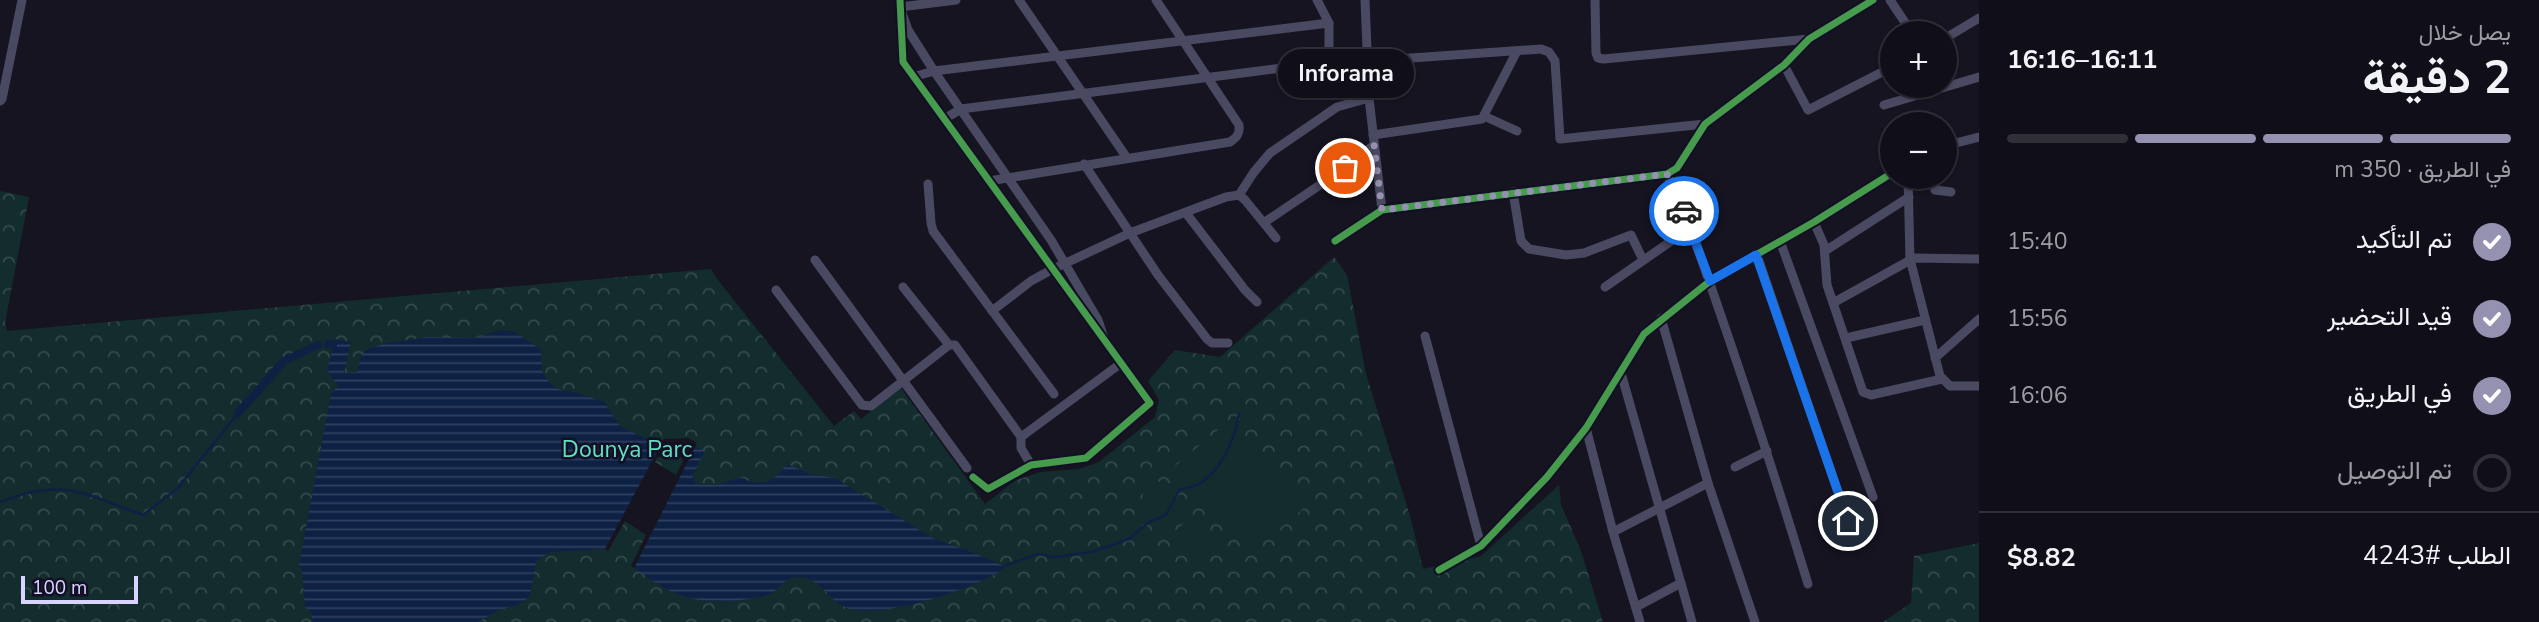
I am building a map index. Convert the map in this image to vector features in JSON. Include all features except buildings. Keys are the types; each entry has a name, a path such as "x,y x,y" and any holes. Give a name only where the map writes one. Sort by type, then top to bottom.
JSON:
{"street":[{"path":"0,101 22,0"},
{"path":"900,4 956,0"},
{"path":"1019,0 1127,158"},
{"path":"989,181 1230,142 1239,134 1239,125 1156,0"},
{"path":"944,119 961,109 1329,62 1329,23 1317,0"},
{"path":"1365,0 1369,98 1382,210"},
{"path":"1595,0 1598,58 1809,38"},
{"path":"1335,241 1382,210 1667,174 1676,168 1705,124 1784,65 1809,38 1873,0"},
{"path":"1890,0 1904,21"},
{"path":"900,4 908,30 934,71 1066,265 1098,320 1107,346"},
{"path":"900,4 902,62 1149,401 1149,406 1086,458 1031,465 988,489 973,477"},
{"path":"1957,31 1979,18"},
{"path":"913,76 934,71 1329,23"},
{"path":"1368,61 1541,49 1549,52 1555,61 1560,139 1705,124"},
{"path":"1265,222 1345,168 1374,140 1482,119 1517,51"},
{"path":"1784,65 1808,110 1880,73"},
{"path":"1884,105 1979,77"},
{"path":"992,311 1031,281 1051,270 1130,233 1226,197 1239,195 1270,153 1337,107 1369,98"},
{"path":"1484,116 1517,131"},
{"path":"1957,143 1979,137"},
{"path":"1084,164 1207,339 1212,343 1228,343"},
{"path":"1667,174 1710,281 1808,584"},
{"path":"1439,570 1481,546 1547,477 1586,428 1644,334 1661,318 1710,281 1814,222 1880,181"},
{"path":"928,184 933,231 1054,394"},
{"path":"1909,189 1910,259 1942,379 1954,387 1979,386"},
{"path":"1935,189 1951,192"},
{"path":"1513,192 1521,241 1529,248 1566,255 1584,253 1631,235 1643,260"},
{"path":"1239,195 1276,238"},
{"path":"1825,251 1909,197"},
{"path":"1186,213 1257,302"},
{"path":"1814,222 1825,251 1826,277 1833,303 1862,390 1871,395 1942,379"},
{"path":"1605,287 1690,228"},
{"path":"1780,241 1873,497"},
{"path":"1756,255 1848,521"},
{"path":"1833,303 1910,259 1979,259"},
{"path":"815,260 967,468"},
{"path":"903,287 949,345"},
{"path":"776,290 863,405 871,406 949,345 955,345 1021,437 1021,448 1031,465"},
{"path":"1661,318 1708,483 1755,622"},
{"path":"1935,358 1979,319"},
{"path":"1846,338 1925,320"},
{"path":"1425,336 1481,546"},
{"path":"1021,437 1120,363"},
{"path":"1621,373 1692,622"},
{"path":"1586,428 1640,622"},
{"path":"1735,467 1767,451"},
{"path":"1613,532 1708,483"},
{"path":"1636,607 1681,583"}],"green space":[{"name":"Dounya Parc","path":"0,191 29,197 5,323 7,331 711,269 834,426 854,411 861,419 901,388 985,504 1016,480 1041,472 1079,469 1099,462 1155,417 1159,400 1148,381 1175,350 1220,357 1334,257 1347,275 1366,374 1410,516 1423,569 1481,556 1559,485 1561,505 1581,551 1603,622 0,622"},
{"path":"1229,421 1303,509 1249,554 1175,466"},
{"path":"1159,481 1182,509 1165,523 1142,495"},
{"path":"1190,518 1215,549 1198,562 1174,532"},
{"path":"1979,543 1979,622 1883,622 1911,603 1914,556"}],"water":[{"path":"502,330 515,332 541,350 542,371 551,385 604,402 620,426 653,442 688,442 705,451 692,476 696,484 716,485 741,477 754,482 766,482 790,465 809,474 835,478 934,539 1004,566 1003,570 948,594 879,610 844,607 819,585 801,577 786,581 765,596 708,601 669,591 634,568 651,534 624,517 605,549 551,552 542,557 536,562 527,599 478,622 313,622 311,613 305,607 302,570 299,565 331,394 338,386 327,370 335,339 351,342 344,373 357,372 361,356 368,349 387,343 428,337 474,338","holes":["656,453 684,455 687,461 677,479 651,463"]}],"pier":[{"path":"688,438 697,443 634,568 631,566 646,535 625,521 608,551 605,549 664,439","holes":["658,457 681,457 683,461 676,475 655,462"]}],"waterway":[{"path":"328,344 333,345"},
{"path":"238,413 284,361 318,345"},
{"path":"0,502 41,491 73,491 143,515 178,488 238,413"},
{"path":"1004,566 1038,554 1055,557 1092,552 1129,539 1149,522 1166,515 1180,489 1192,487 1212,473 1227,451 1239,414"}],"cycle path":[{"path":"900,0 903,62 1150,403 1086,458 1031,465 988,489 973,477"},
{"path":"1335,241 1382,210 1667,174 1677,168 1705,124 1784,65 1809,39 1873,0"},
{"path":"1439,570 1481,546 1547,477 1586,428 1644,334 1710,281 1814,222 1880,181"}],"way so far":[{"path":"1345,168 1374,145 1382,210 1667,174 1684,211"}],"place":[{"name":"Inforama","path":"1345,168"}],"route":[{"path":"1684,211 1710,281 1756,255 1848,521"}]}
